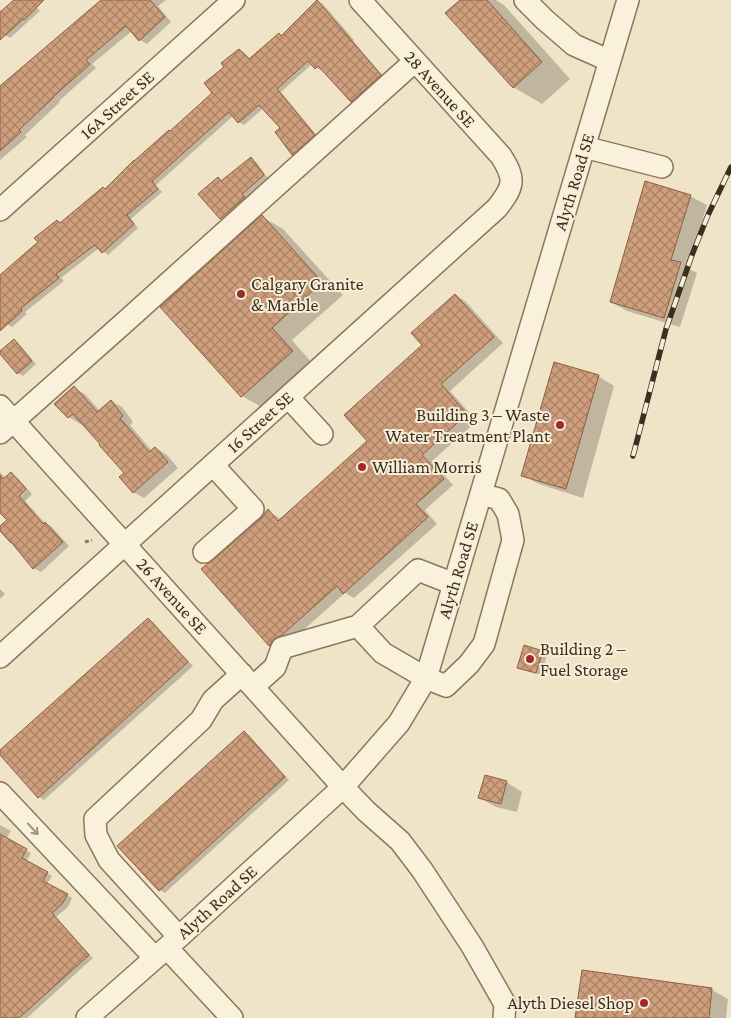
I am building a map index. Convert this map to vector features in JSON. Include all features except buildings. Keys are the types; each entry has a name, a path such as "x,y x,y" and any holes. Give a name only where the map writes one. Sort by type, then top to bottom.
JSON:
{"street":[{"name":"16A Street SE","path":"0,210 234,0"},
{"name":"28 Avenue SE","path":"360,0 500,156 509,168 512,182"},
{"path":"525,0 574,45 610,61"},
{"name":"Alyth Road SE","path":"87,1018 343,787 399,723 426,678 628,0"},
{"path":"5,420 125,322 415,61"},
{"path":"584,147 662,167"},
{"name":"16 Street SE","path":"0,657 497,208 507,195 512,182"},
{"path":"288,397 322,434"},
{"name":"26 Avenue SE","path":"5,420 125,544 343,787 366,811 400,841 422,870 472,946 505,1004 504,1018"},
{"path":"204,552 252,509 213,465"},
{"path":"358,626 383,654 426,678 446,686 469,664 484,644 513,540 508,514 499,499 481,494"},
{"path":"167,947 109,860 96,835 95,819 201,720 213,700 247,680 275,667 282,648 358,626 418,570 454,584"},
{"path":"0,793 167,947 232,1018"}],"path":[{"path":"85,542 92,540"}],"railway":[{"path":"633,456 666,329 708,215 731,167"}],"place":[{"name":"Calgary Granite & Marble","path":"241,294"},
{"name":"Building 3 – Waste Water Treatment Plant","path":"560,425"},
{"name":"William Morris","path":"362,467"},
{"name":"Building 2 – Fuel Storage","path":"530,659"},
{"name":"Alyth Diesel Shop","path":"644,1003"}]}
